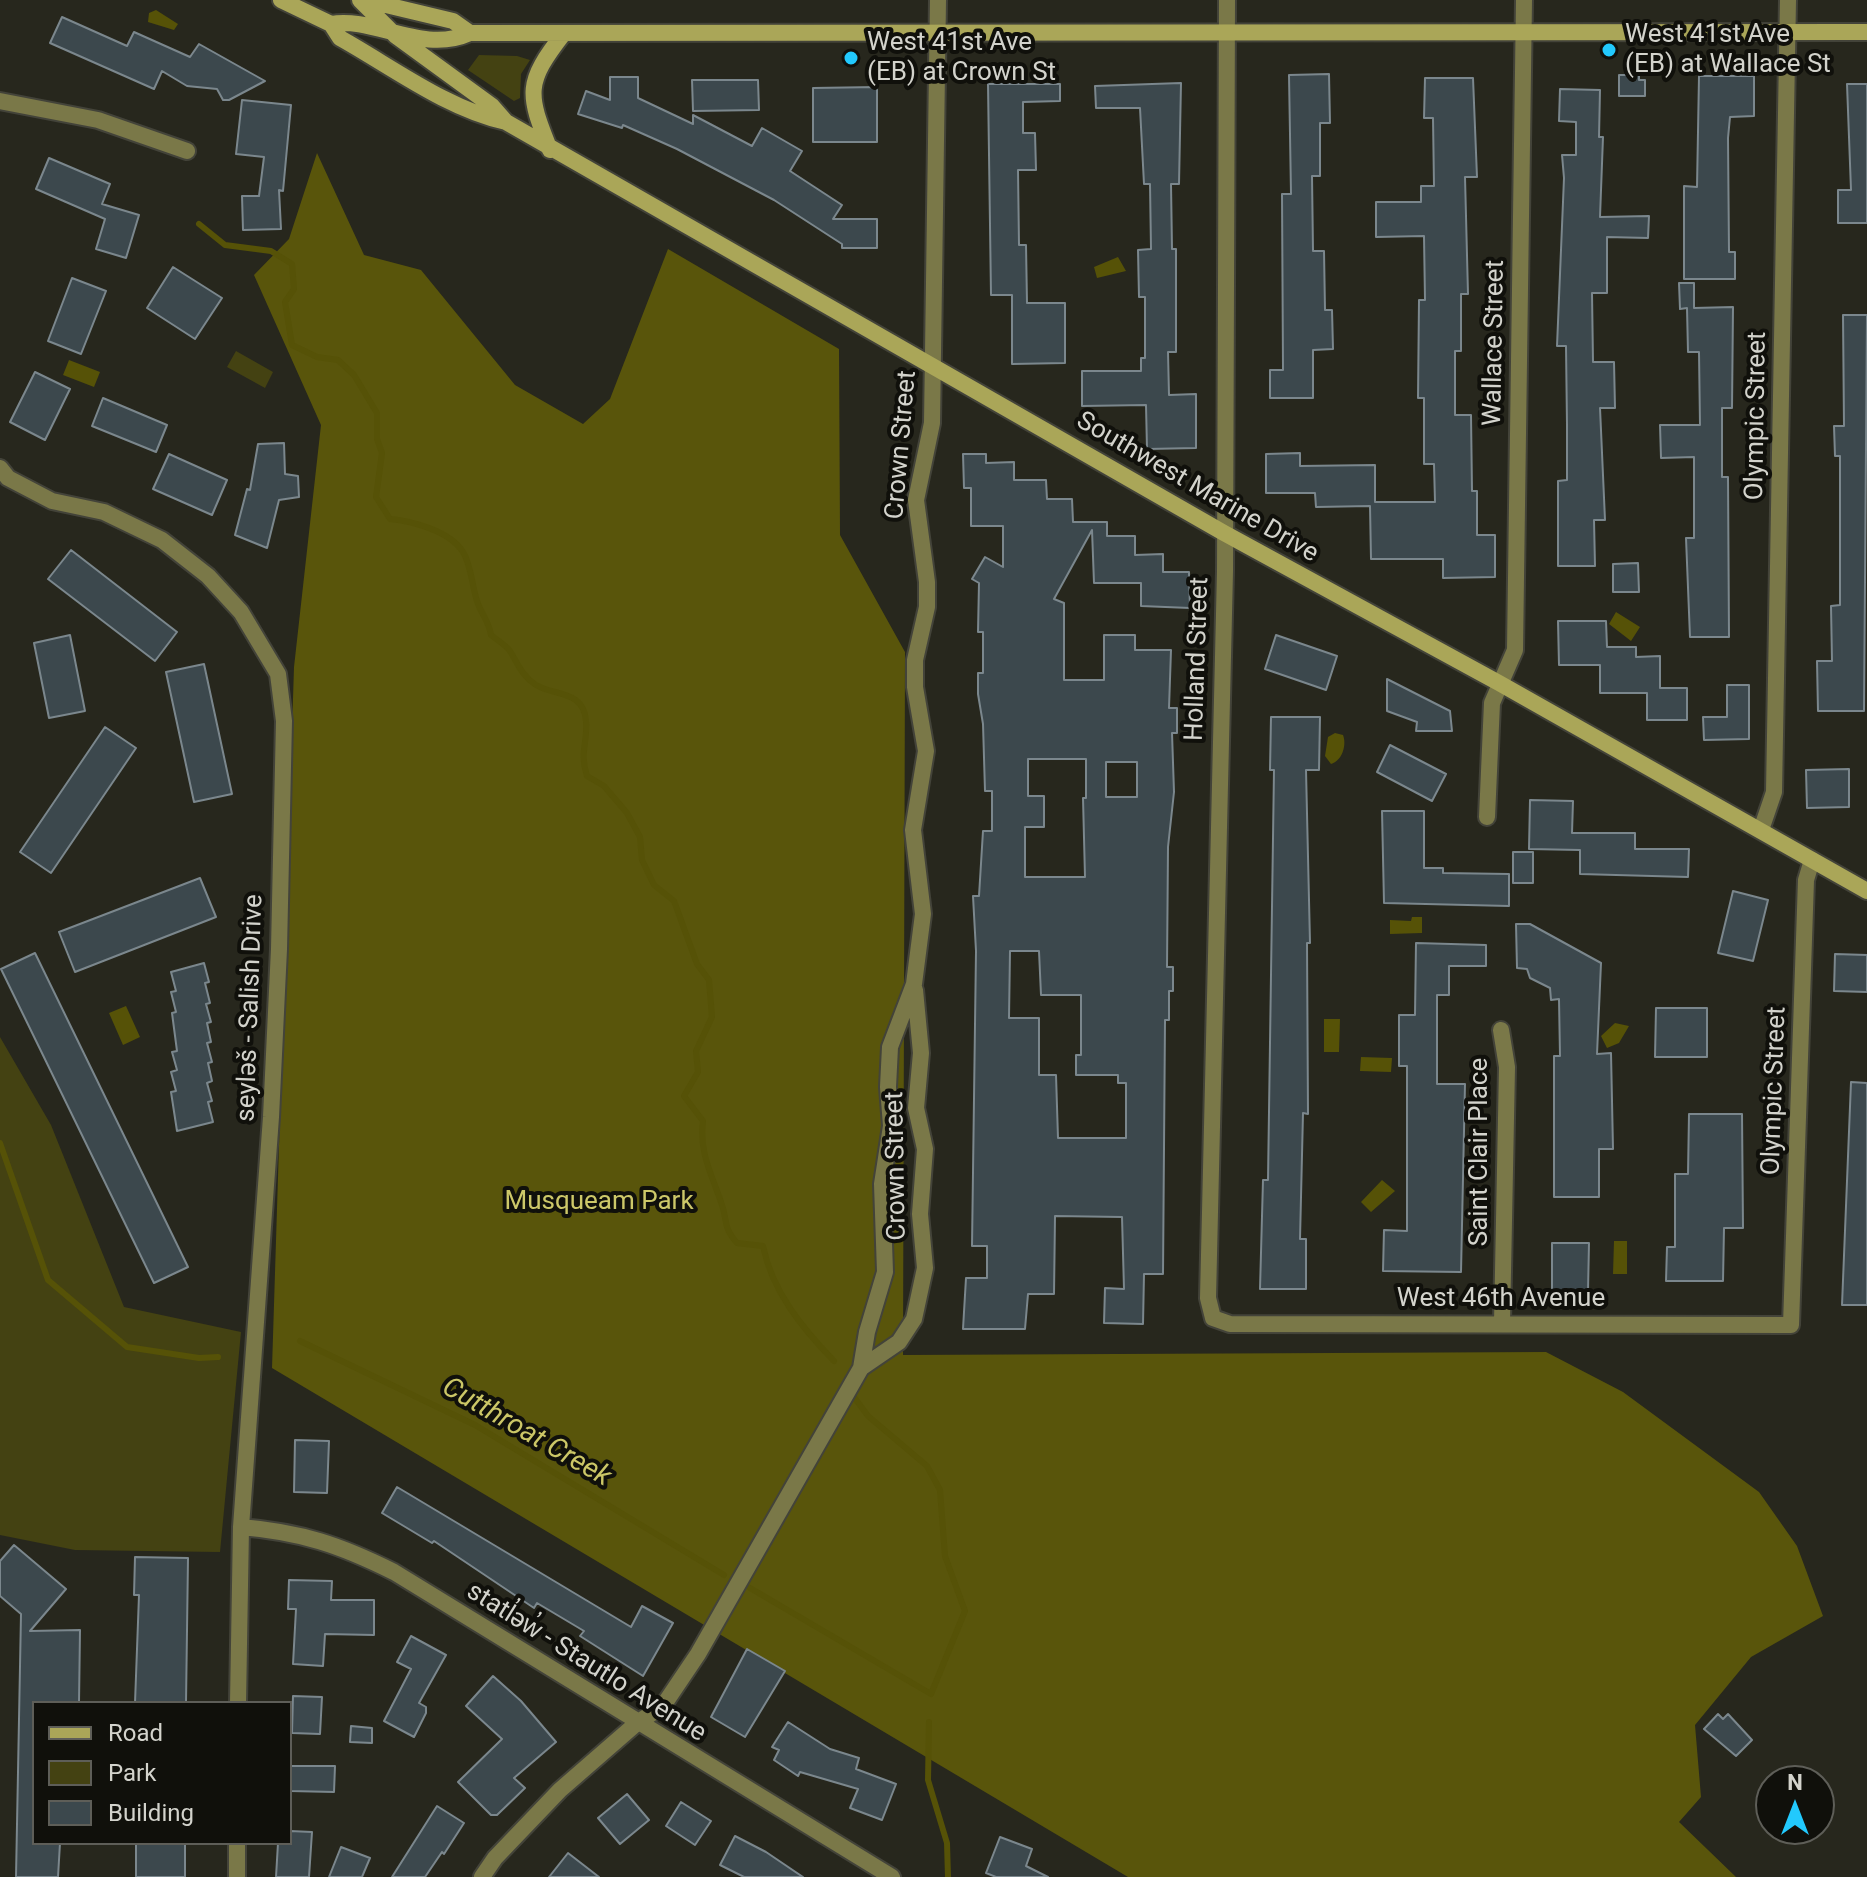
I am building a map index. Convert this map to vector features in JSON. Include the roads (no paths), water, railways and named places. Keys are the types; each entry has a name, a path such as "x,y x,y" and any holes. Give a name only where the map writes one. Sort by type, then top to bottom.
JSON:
{"main road":[{"name":"Southwest Marine Drive","path":"281,0 331,24 340,38 479,116 506,122"},
{"name":"Southwest Marine Drive","path":"362,0 396,36 492,106 506,122 550,150 933,364 1224,533 1499,683 1867,891"},
{"path":"362,0 453,21 470,33"},
{"path":"331,24 344,21 396,36 455,40 470,33 1227,30 1867,32"},
{"path":"550,150 533,108 531,85 541,62 564,33"}],"street":[{"name":"Crown Street","path":"861,1368 899,1342 914,1319 925,1268 920,1214 925,1149 916,1108 921,1053 914,984 923,914 913,830 926,751 915,687 915,660 927,607 916,500 932,423 938,0"},
{"name":"Holland Street","path":"1213,1318 1208,1298 1224,533 1227,0"},
{"name":"Wallace Street","path":"1487,817 1492,703 1515,650 1524,0"},
{"name":"Olympic Street","path":"1761,830 1774,792 1788,0"},
{"path":"0,101 98,120 187,151"},
{"name":"seyləš - Salish Drive","path":"0,468 8,478 52,501 104,512 162,540 208,576 241,612 278,674 284,721 279,949 271,1117 241,1527 238,1701"},
{"name":"Olympic Street","path":"1791,1325 1806,880 1812,860"},
{"name":"Crown Street","path":"482,1877 495,1858 560,1790 637,1723 663,1706 698,1654 861,1368 867,1332 885,1272 882,1184 891,1126 888,1087 890,1047 914,984"},
{"name":"Saint Clair Place","path":"1501,1030 1507,1067 1502,1323"},
{"name":"West 46th Avenue","path":"1213,1318 1230,1324 1791,1325"},
{"name":"statl̓əw̓ - Stautlo Avenue","path":"241,1527 338,1544 394,1572 892,1877"},
{"path":"237,1845 237,1877"}],"waterway":[{"path":"199,224 225,245 271,251 292,264 294,289 285,302 292,345 317,357 338,360 354,375 377,413 377,439 382,453 376,497 390,519 430,528 457,545 468,563 477,601 491,635 508,649 531,681 574,699 584,711 587,776 604,786 627,813 640,837 642,860 654,885 674,901 697,964 709,980 712,1017 696,1051 698,1072 684,1096 703,1121 704,1153 727,1227 737,1243 763,1246 773,1278 790,1308 834,1361"},
{"name":"Cutthroat Creek","path":"0,1143 48,1280 127,1347 199,1358 218,1357"},
{"name":"Cutthroat Creek","path":"300,1341 475,1425 724,1575"},
{"path":"750,1588 931,1694 965,1611 945,1556 940,1490 927,1466 868,1416 854,1397"},
{"path":"929,1722 928,1780 947,1843 948,1877"}],"place":[{"name":"West 41st Ave (EB) at Wallace St","path":"1609,50"},
{"name":"West 41st Ave (EB) at Crown St","path":"851,58"}],"park label":[{"name":"Musqueam Park","path":"599,1202"}]}
